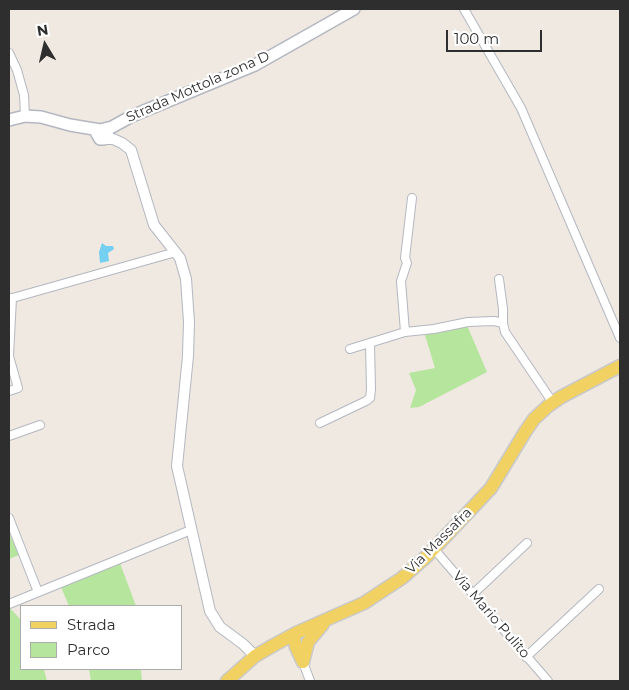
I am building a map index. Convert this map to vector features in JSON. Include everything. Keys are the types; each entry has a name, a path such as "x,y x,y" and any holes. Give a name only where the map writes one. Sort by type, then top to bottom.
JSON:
{"main road":[{"name":"Strada Mottola zona D","path":"105,134 114,129 121,121 255,65 354,9"},
{"path":"9,120 25,116 41,117 70,125 83,133 105,134"},
{"name":"Via Massafra","path":"227,681 255,656 296,633 364,603 402,578 434,549 491,488 534,420 553,403 620,366"},
{"path":"303,656 311,638 326,620"},
{"path":"296,633 303,636 303,656"},
{"path":"274,645 292,650 303,656"}],"street":[{"path":"464,9 521,108 620,338"},
{"path":"9,54 17,70 24,95 25,116"},
{"path":"105,134 131,150 154,225 180,258 186,279 189,322 188,356 177,466 210,611 220,627 243,644 255,656"},
{"path":"405,332 401,281 407,263 412,198"},
{"path":"9,391 18,388 9,356 10,298 176,252"},
{"path":"499,279 505,332 553,403"},
{"path":"350,349 370,344 380,338 405,332 434,329 468,322 494,321 503,323"},
{"path":"320,423 370,398 370,344"},
{"path":"9,436 40,425"},
{"path":"9,518 38,592"},
{"path":"9,604 191,530"},
{"path":"473,594 527,543"},
{"name":"Via Mario Pulito","path":"434,549 548,681"},
{"path":"526,657 600,589"},
{"path":"303,656 310,681"}],"green space":[{"path":"466,323 487,372 419,407 410,408 416,390 409,373 435,368 424,332"},
{"path":"9,533 19,555 9,559"},
{"path":"120,563 136,605 69,605 61,587"},
{"path":"9,609 20,619 20,670 44,670 47,681 9,681"},
{"path":"89,670 141,670 142,681 91,681"}],"water":[{"path":"102,243 106,246 113,246 114,249 108,253 109,261 100,263 99,252"}]}
